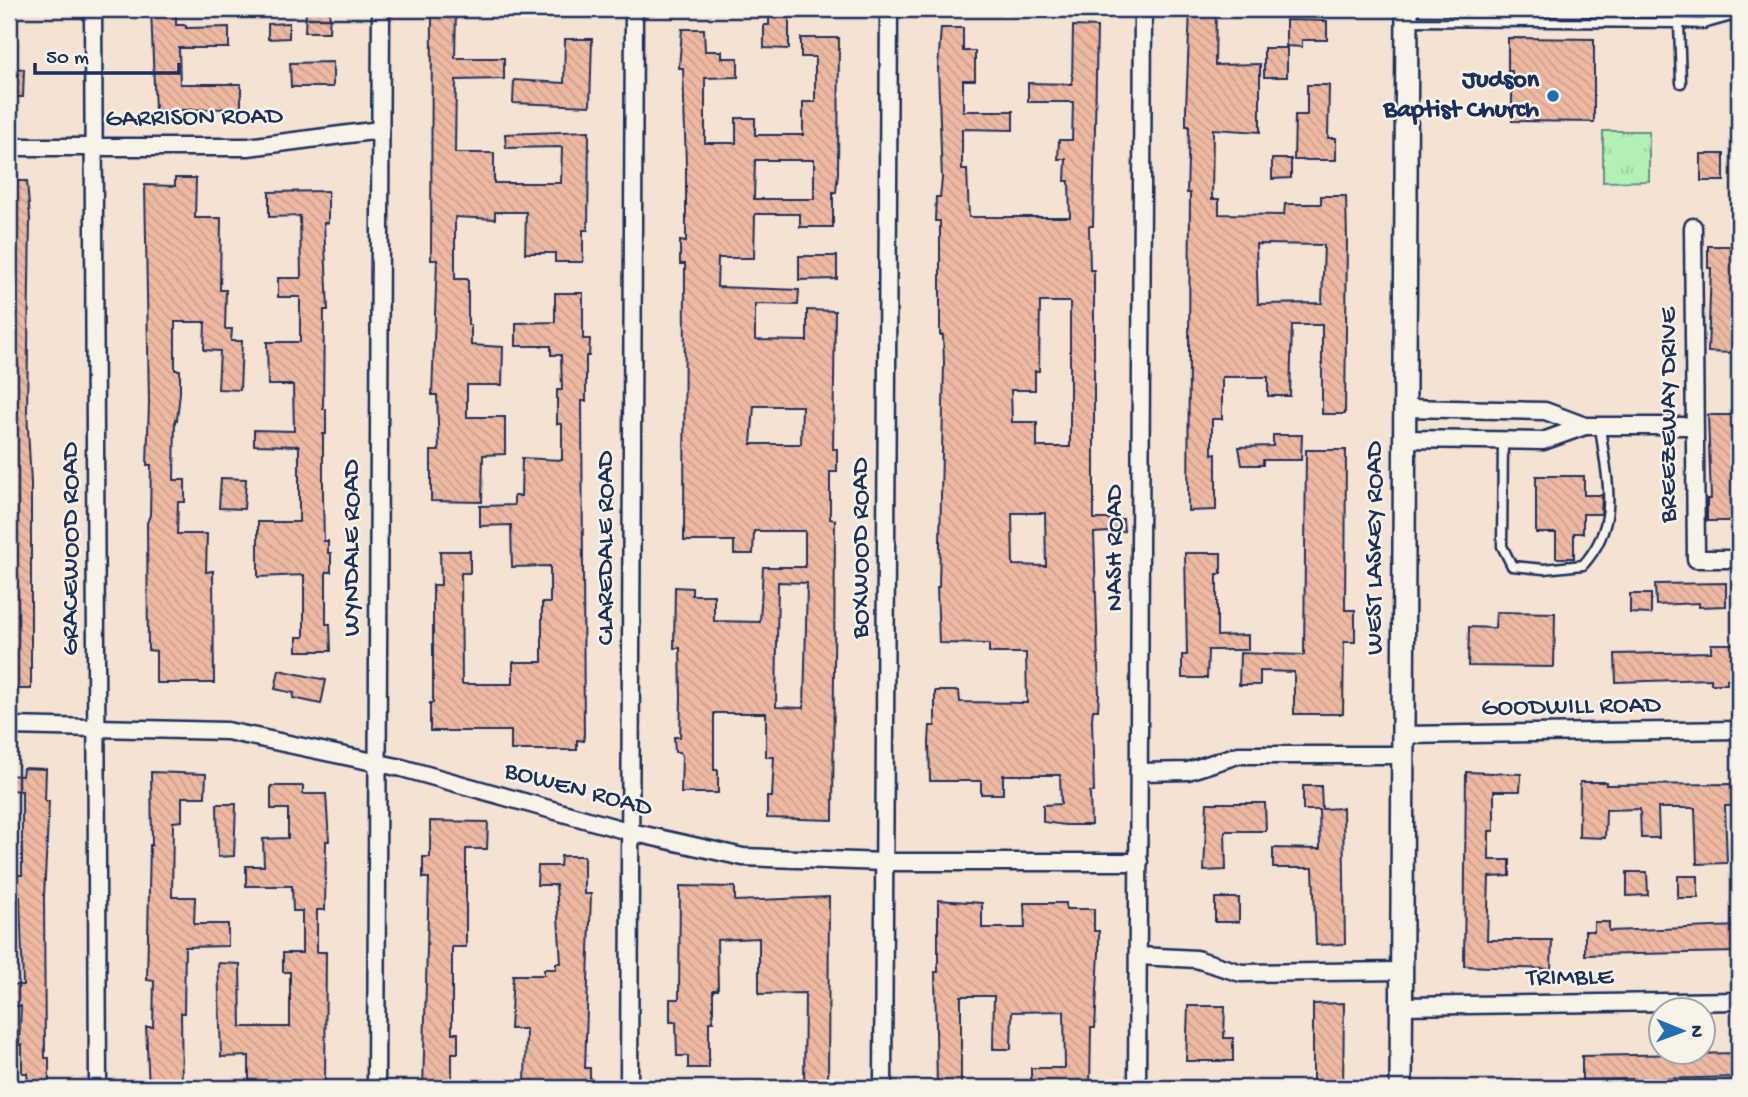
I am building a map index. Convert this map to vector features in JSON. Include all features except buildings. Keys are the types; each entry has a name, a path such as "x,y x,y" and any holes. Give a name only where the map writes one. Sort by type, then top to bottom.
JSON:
{"main road":[{"name":"WEST LASKEY ROAD","path":"1401,1088 1407,15"}],"street":[{"name":"GRACEWOOD ROAD","path":"93,9 97,1088"},
{"name":"WYNDALE ROAD","path":"376,1088 381,9"},
{"name":"CLAREDALE ROAD","path":"629,1088 634,9"},
{"name":"BOXWOOD ROAD","path":"883,1088 889,9"},
{"name":"NASH ROAD","path":"1138,1088 1143,9"},
{"name":"GARRISON ROAD","path":"9,147 248,147 380,130"},
{"name":"BREEZEWAY DRIVE","path":"1693,227 1696,559 1739,559"},
{"path":"1405,408 1545,411 1593,426"},
{"path":"1404,439 1543,441 1593,426 1695,426"},
{"name":"BOWEN ROAD","path":"9,726 228,731 376,764 631,832 743,857 886,862 1139,862"},
{"name":"GOODWILL ROAD","path":"1140,772 1188,771 1238,755 1739,730"},
{"path":"1139,956 1196,959 1241,973 1402,971"},
{"name":"TRIMBLE","path":"1401,1006 1739,1001"}],"lane":[{"path":"1407,15 1703,24 1739,14"},
{"path":"1679,23 1681,83"},
{"path":"1503,440 1502,545 1511,566 1544,569 1583,565 1599,547 1607,527 1607,490 1593,426"}],"green space":[{"path":"1603,131 1649,131 1649,181 1603,182"}],"place":[{"name":"Judson Baptist Church","path":"1553,96"}]}
